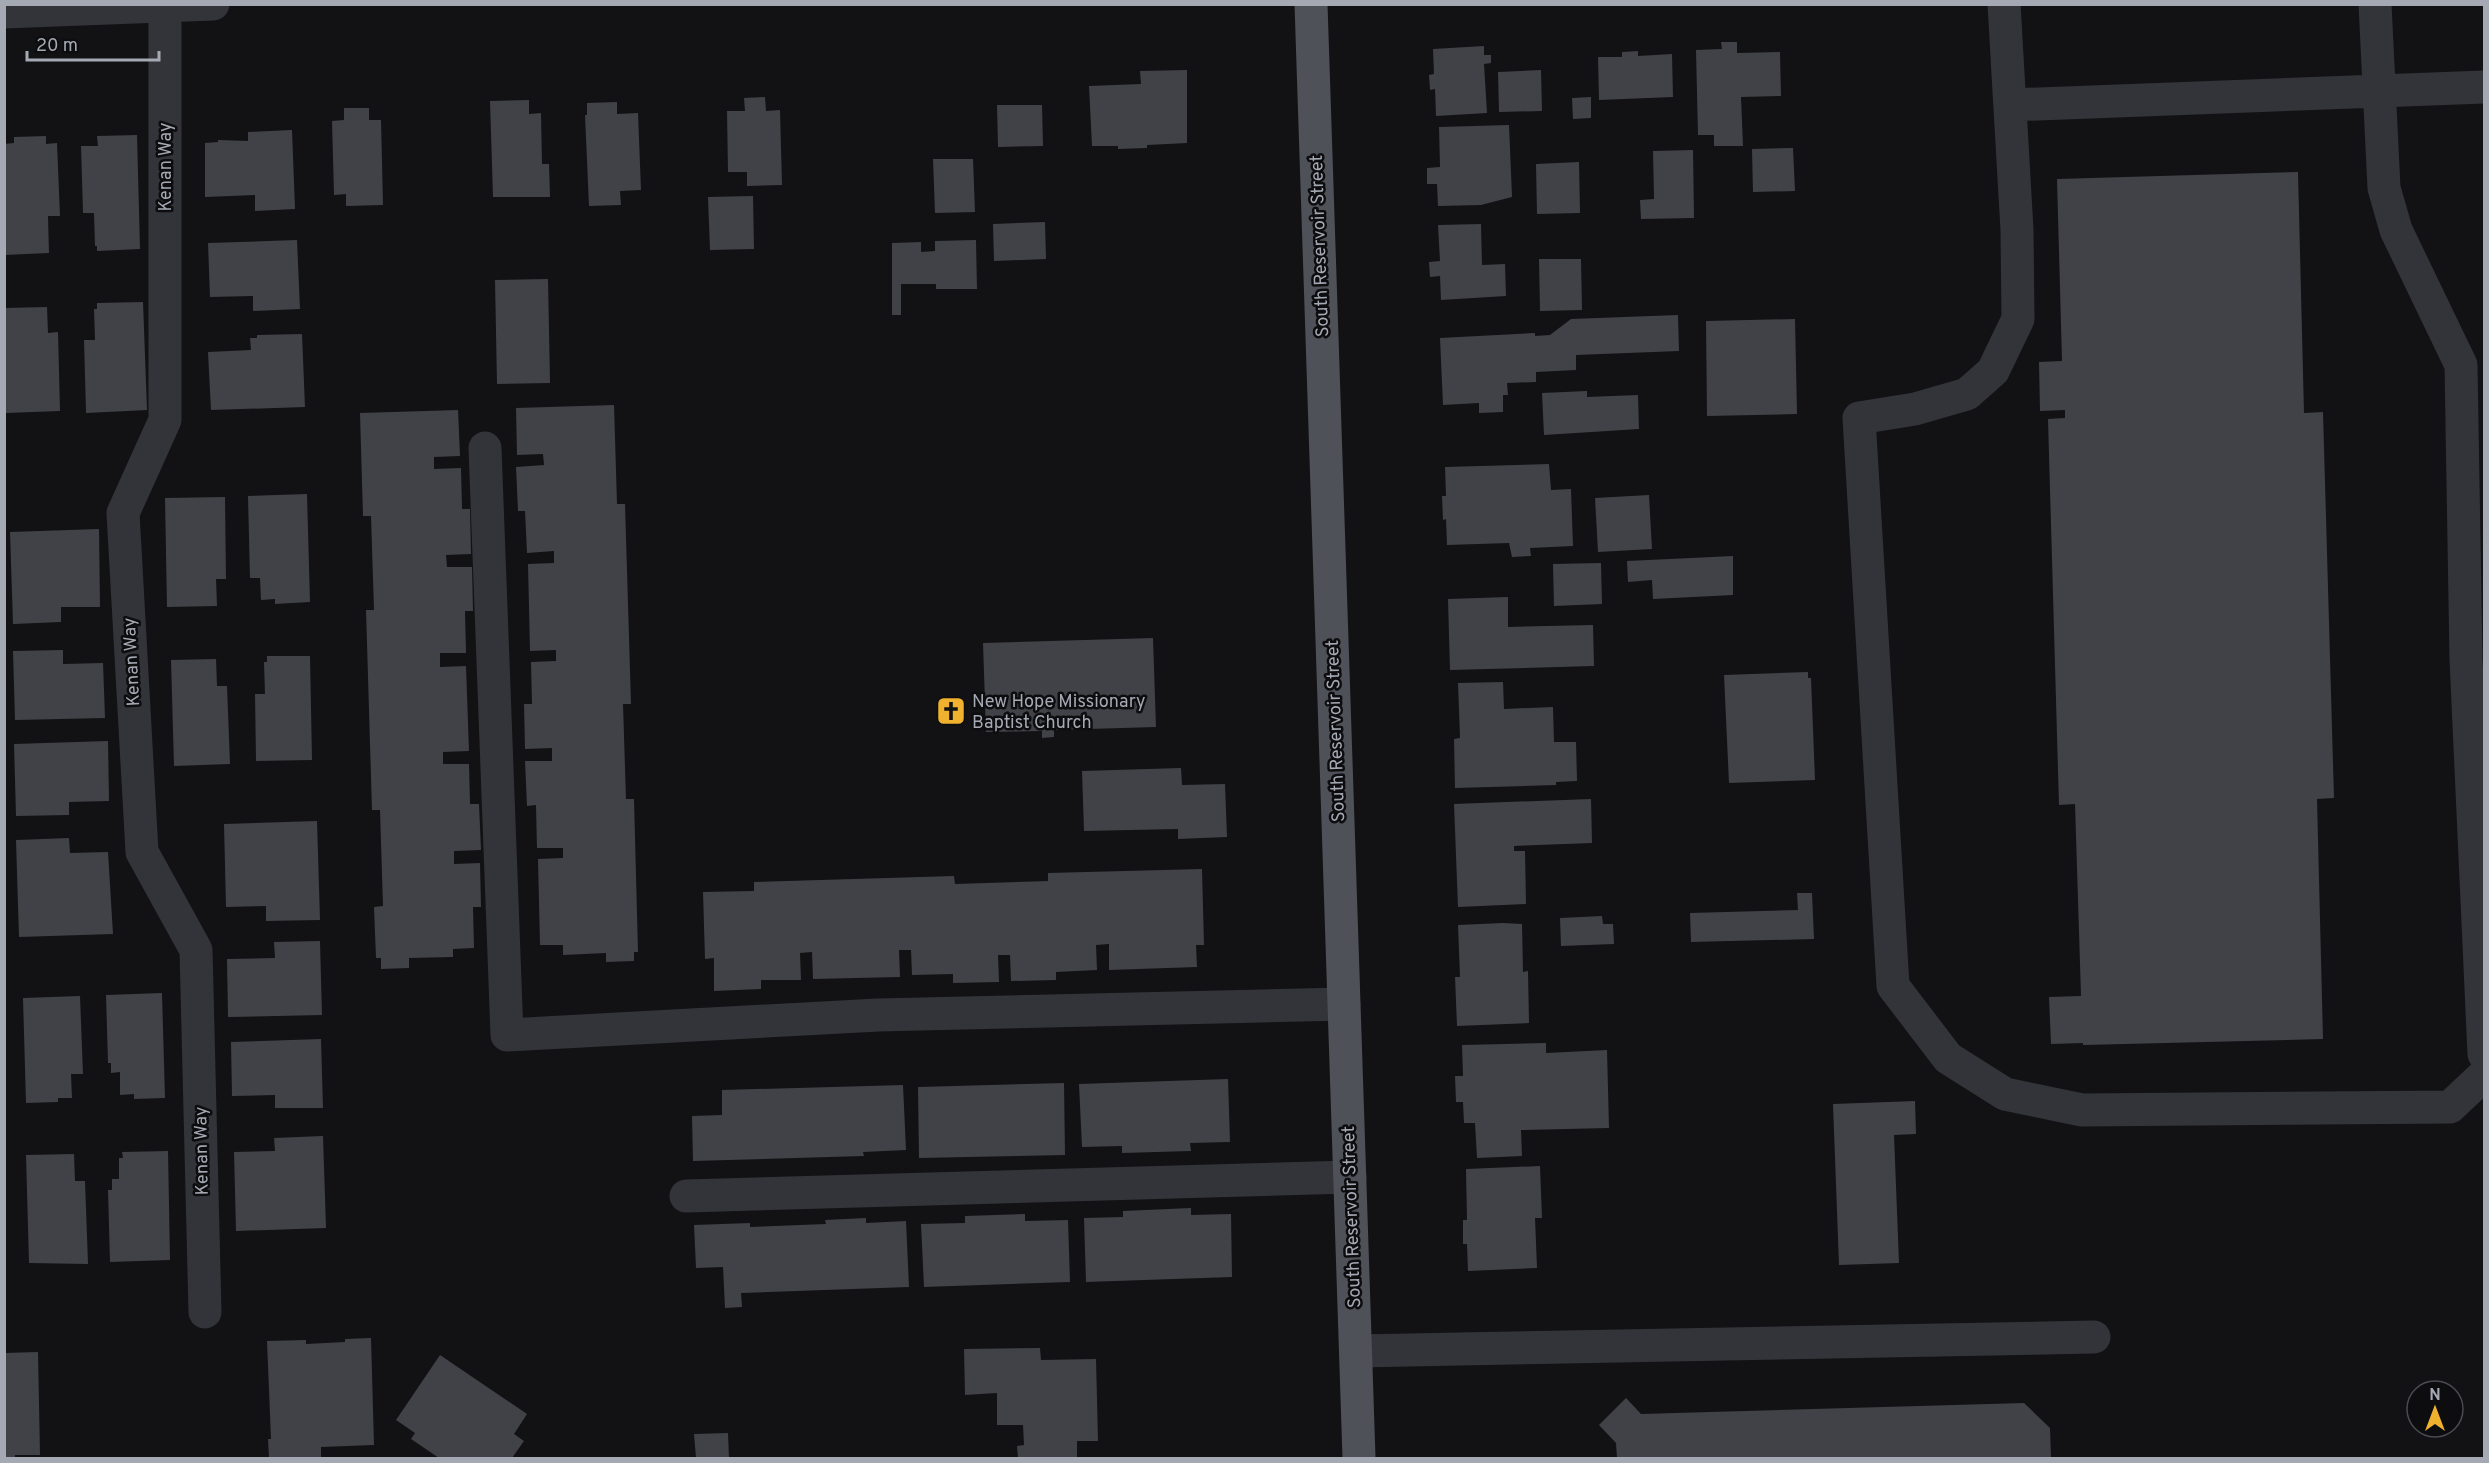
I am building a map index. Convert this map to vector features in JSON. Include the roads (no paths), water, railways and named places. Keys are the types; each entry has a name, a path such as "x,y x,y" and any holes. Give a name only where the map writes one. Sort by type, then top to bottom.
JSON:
{"main road":[{"name":"South Reservoir Street","path":"1311,4 1359,1458"}],"street":[{"path":"4,12 213,4"},
{"path":"2004,4 2017,230 2018,319 1993,371 1967,394 1915,409 1859,418 1893,986 1948,1058 2005,1094 2082,1110 2450,1107 2484,1075"},
{"path":"2375,4 2384,188 2396,230 2461,365 2466,658 2484,1054"},
{"name":"Kenan Way","path":"165,7 165,420 123,513 142,852 196,950 205,1312"},
{"path":"2010,105 2484,87"},
{"path":"485,448 507,1035 878,1015 1344,1004"},
{"path":"686,1196 1350,1177"},
{"path":"1356,1351 2094,1337"}],"place":[{"name":"New Hope Missionary Baptist Church","path":"951,711"}]}
